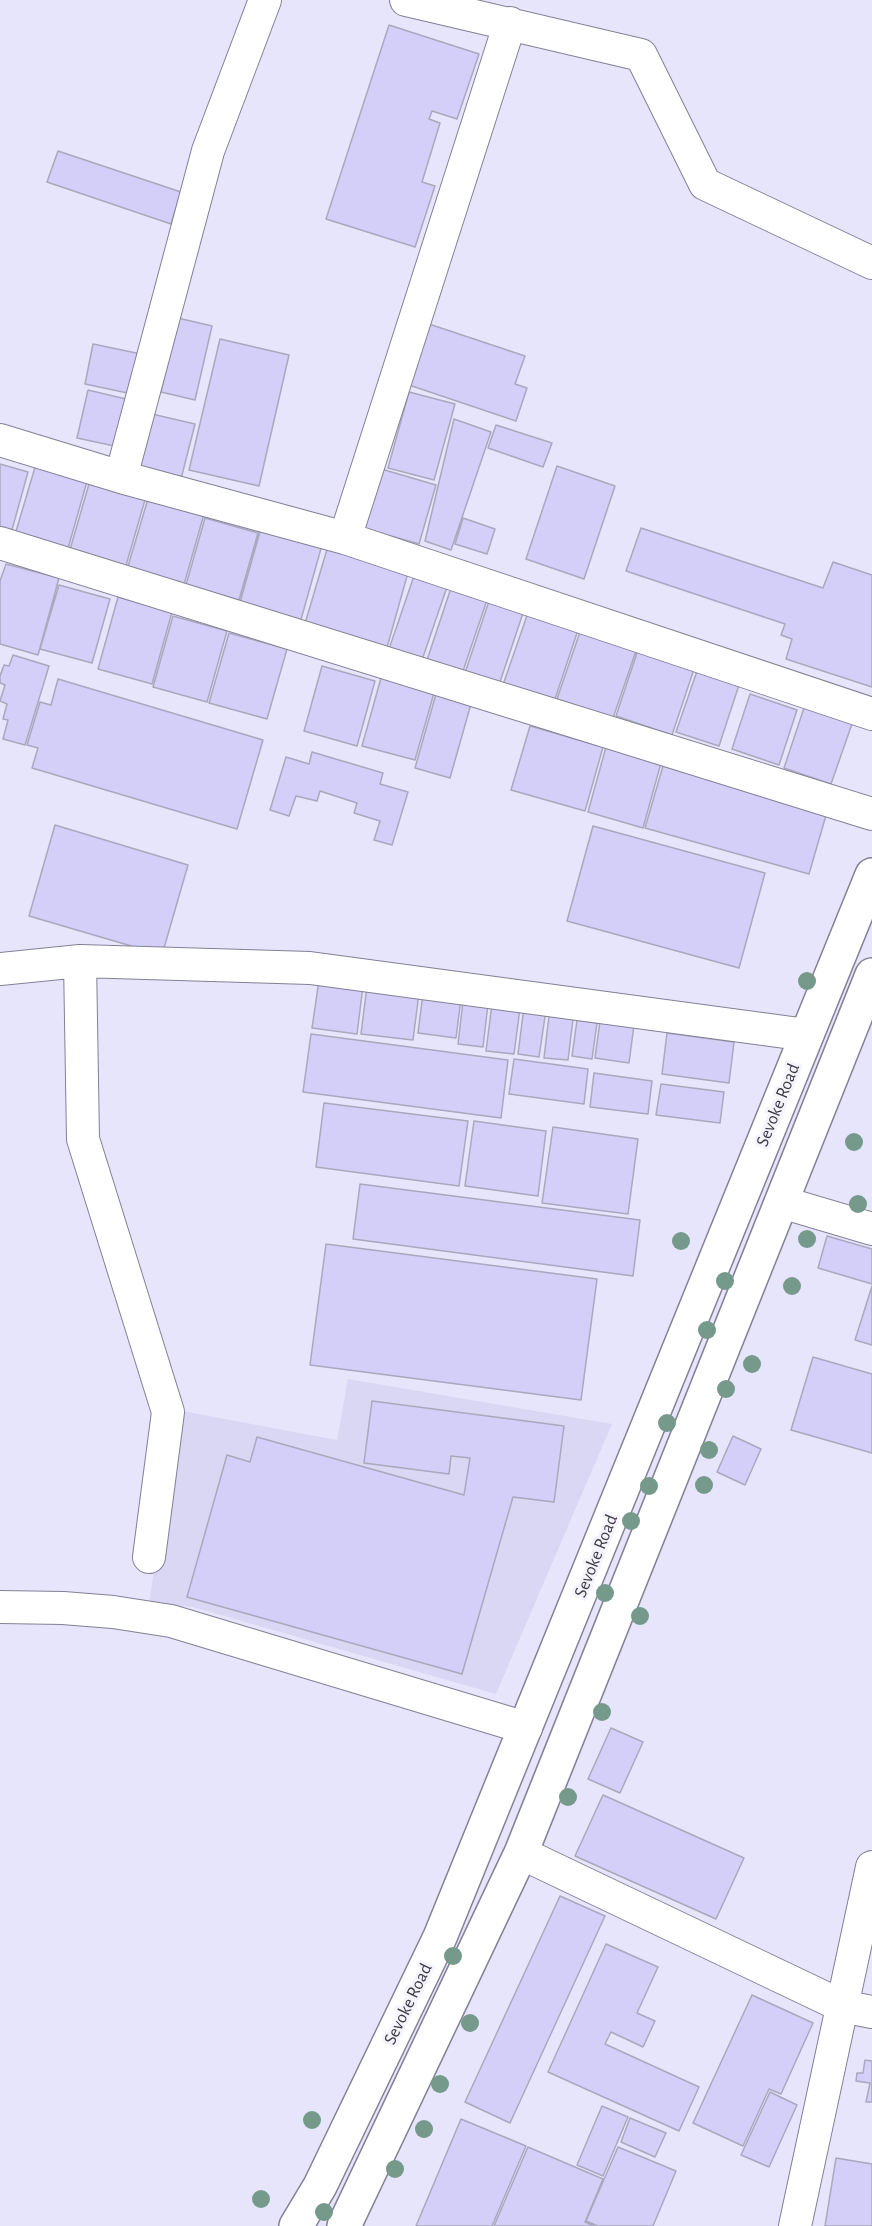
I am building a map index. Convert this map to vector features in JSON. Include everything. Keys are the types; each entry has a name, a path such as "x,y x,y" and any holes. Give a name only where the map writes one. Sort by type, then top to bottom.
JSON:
{"main road":[{"name":"Sevoke Road","path":"296,2226 320,2186 440,1937 872,875"},
{"name":"Sevoke Road","path":"344,2226 520,1853 872,975"},
{"path":"744,1189 781,1202"}],"street":[{"path":"122,477 208,151 265,0"},
{"path":"406,0 641,55 705,184 872,263"},
{"path":"345,538 510,23"},
{"path":"0,440 122,477 345,538 872,714"},
{"path":"0,543 872,814"},
{"path":"0,969 80,961 310,968 807,1035"},
{"path":"80,961 83,1139 168,1412 149,1557"},
{"path":"781,1202 872,1229"},
{"path":"0,1607 113,1612 171,1621 526,1728"},
{"path":"520,1853 857,2009"},
{"path":"795,2226 857,2009 872,1867"}],"shaded area":[{"path":"348,1379 612,1424 496,1694 193,1607 149,1604 177,1410 337,1440"}],"building":[{"path":"389,25 479,54 457,119 432,111 429,119 440,123 422,182 435,186 415,247 326,219"},
{"path":"58,151 181,192 171,224 47,182"},
{"path":"178,318 212,326 195,400 161,392"},
{"path":"429,324 525,356 515,384 527,388 516,421 409,385"},
{"path":"220,339 289,355 259,486 189,470"},
{"path":"93,344 146,355 137,395 85,384"},
{"path":"88,390 130,400 119,447 77,438"},
{"path":"409,392 455,404 434,480 388,468"},
{"path":"152,414 195,424 181,479 138,469"},
{"path":"454,419 491,432 451,550 425,541"},
{"path":"496,425 552,443 543,467 488,448"},
{"path":"0,464 28,472 10,537 0,534"},
{"path":"36,464 88,478 67,552 14,538"},
{"path":"557,466 615,486 584,579 526,559"},
{"path":"378,468 436,485 419,544 360,527"},
{"path":"91,477 147,493 125,569 69,553"},
{"path":"150,492 206,507 183,588 126,573"},
{"path":"205,518 258,533 239,600 186,585"},
{"path":"463,518 495,529 487,554 455,544"},
{"path":"261,528 322,545 300,623 239,606"},
{"path":"641,528 823,588 833,562 872,575 872,687 786,659 792,639 781,635 785,624 626,571"},
{"path":"328,546 409,569 386,651 304,627"},
{"path":"6,564 59,578 38,655 0,644 0,581"},
{"path":"415,573 448,584 422,660 389,649"},
{"path":"453,582 489,594 462,674 426,663"},
{"path":"59,585 110,599 92,663 40,649"},
{"path":"491,595 525,607 499,685 465,673"},
{"path":"118,597 172,612 152,684 98,669"},
{"path":"530,607 580,624 554,702 503,685"},
{"path":"173,616 227,631 207,702 153,687"},
{"path":"581,629 637,648 613,718 557,699"},
{"path":"229,633 287,649 267,719 209,703"},
{"path":"639,647 695,666 672,735 616,716"},
{"path":"13,655 49,666 25,745 3,739 8,720 3,719 7,704 0,701 5,685 0,683 0,676 4,665 9,666"},
{"path":"322,666 375,681 357,746 304,731"},
{"path":"697,671 739,685 719,746 676,732"},
{"path":"381,678 434,693 415,760 362,746"},
{"path":"58,679 263,740 237,829 32,768 38,748 27,745 40,702 51,705"},
{"path":"436,694 471,704 450,778 415,768"},
{"path":"750,694 797,710 779,765 732,749"},
{"path":"805,705 853,721 831,784 784,768"},
{"path":"530,726 603,747 585,811 511,790"},
{"path":"606,747 661,763 643,828 588,812"},
{"path":"312,752 383,773 380,784 408,792 392,845 374,840 380,821 354,813 357,803 320,791 317,801 296,796 289,816 270,810 286,757 309,764"},
{"path":"663,766 827,812 809,874 645,828"},
{"path":"55,825 188,865 162,955 29,916"},
{"path":"593,826 765,873 739,968 567,921"},
{"path":"319,980 363,986 357,1034 312,1028"},
{"path":"367,986 419,993 413,1040 361,1034"},
{"path":"423,993 461,998 456,1038 418,1033"},
{"path":"463,1001 488,1004 483,1047 458,1044"},
{"path":"492,1004 520,1008 514,1054 486,1051"},
{"path":"524,1007 546,1010 539,1057 518,1054"},
{"path":"549,1016 573,1019 568,1060 544,1058"},
{"path":"577,1020 597,1023 592,1059 572,1056"},
{"path":"600,1021 634,1025 629,1063 595,1058"},
{"path":"667,1033 734,1042 729,1083 662,1074"},
{"path":"311,1034 508,1060 501,1118 303,1092"},
{"path":"514,1059 588,1069 584,1104 509,1094"},
{"path":"594,1073 652,1081 648,1114 590,1107"},
{"path":"661,1084 724,1092 720,1123 656,1115"},
{"path":"324,1103 468,1121 459,1186 316,1167"},
{"path":"474,1121 546,1131 538,1196 465,1186"},
{"path":"553,1127 638,1139 628,1214 542,1203"},
{"path":"360,1184 640,1220 633,1276 353,1239"},
{"path":"827,1236 872,1249 872,1284 818,1268"},
{"path":"326,1244 597,1279 581,1400 310,1365"},
{"path":"872,1286 872,1345 855,1340"},
{"path":"813,1357 872,1374 872,1453 791,1430"},
{"path":"372,1401 564,1426 554,1502 513,1497 462,1674 187,1597 227,1455 250,1462 257,1437 464,1495 470,1458 451,1456 449,1474 364,1463"},
{"path":"733,1436 761,1449 745,1485 717,1472"},
{"path":"611,1728 643,1742 620,1793 588,1779"},
{"path":"603,1795 744,1858 716,1919 575,1856"},
{"path":"560,1896 605,1916 510,2123 465,2102"},
{"path":"606,1944 658,1967 637,2013 655,2021 643,2047 611,2032 605,2044 699,2087 679,2131 548,2072"},
{"path":"752,1995 813,2023 781,2094 769,2089 743,2146 693,2123"},
{"path":"865,2060 872,2061 872,2102 866,2102 870,2083 856,2081 857,2073 863,2073"},
{"path":"770,2092 797,2105 769,2167 741,2155"},
{"path":"602,2106 628,2117 603,2176 577,2165"},
{"path":"630,2118 666,2133 655,2157 621,2142"},
{"path":"461,2119 526,2146 492,2226 416,2226"},
{"path":"528,2147 603,2179 585,2222 594,2226 494,2226"},
{"path":"618,2147 676,2171 653,2226 598,2226 586,2221"},
{"path":"836,2158 872,2164 872,2226 825,2226"}]}
